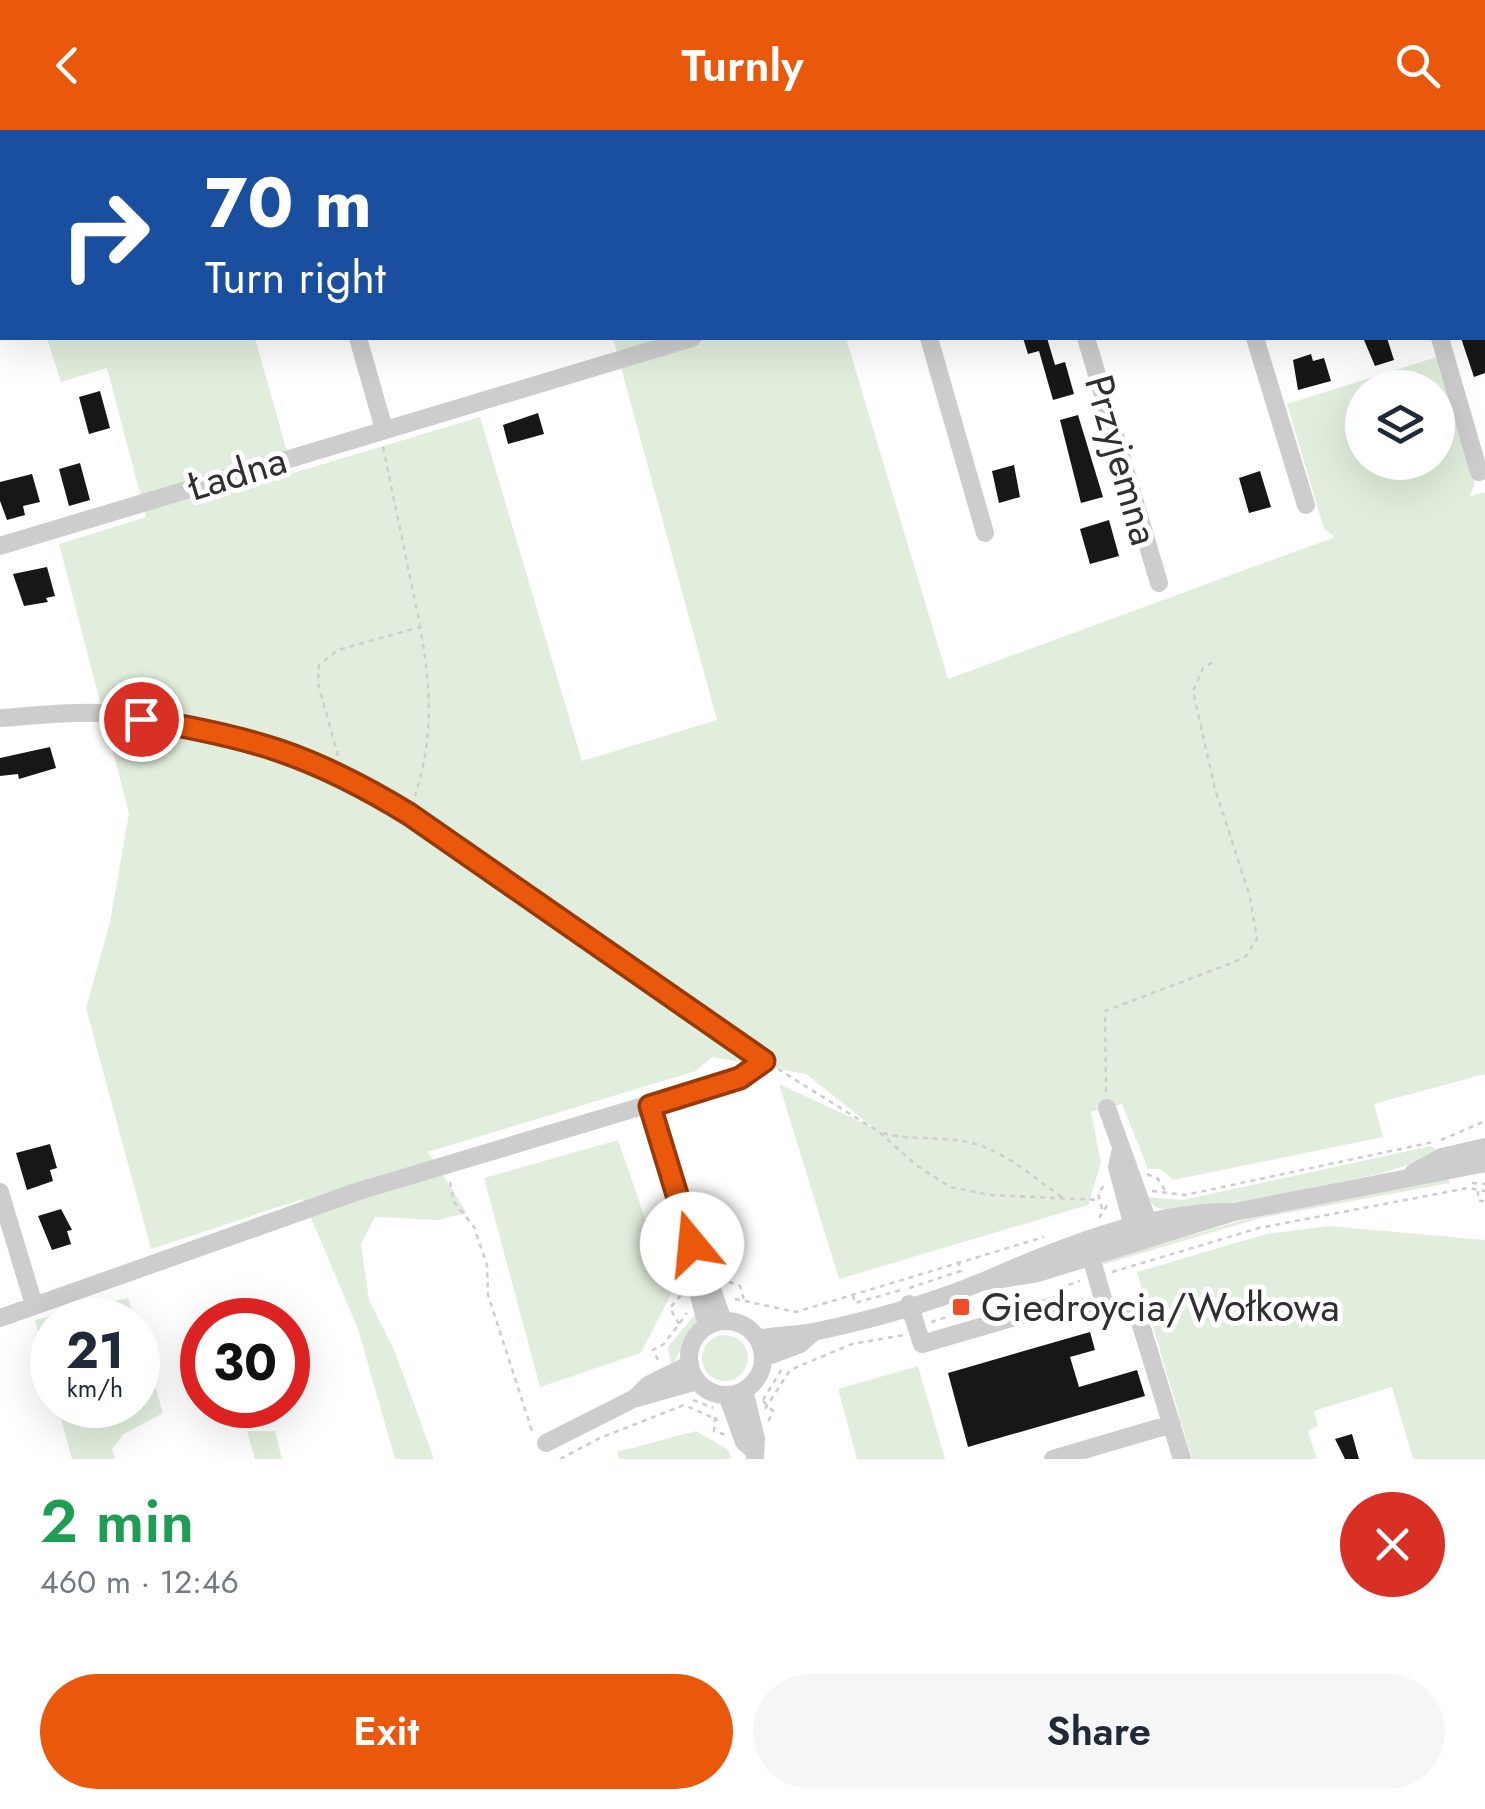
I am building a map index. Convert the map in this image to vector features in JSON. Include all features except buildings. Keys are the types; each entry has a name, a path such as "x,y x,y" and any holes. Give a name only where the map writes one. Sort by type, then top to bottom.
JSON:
{"street":[{"path":"359,340 384,429"},
{"name":"Ładna","path":"0,546 685,340"},
{"path":"930,340 984,533"},
{"name":"Przyjemna","path":"1087,340 1158,583"},
{"path":"1256,340 1306,505"},
{"path":"1441,340 1479,472"},
{"path":"0,718 98,713 286,750 407,813 764,1061 740,1078 359,1191 54,1298"},
{"path":"650,1106 715,1324"},
{"path":"1107,1108 1120,1153 1132,1171 1143,1232"},
{"path":"1414,1174 1429,1162 1485,1147"},
{"path":"1120,1153 1117,1168 1143,1232"},
{"path":"760,1348 800,1344 814,1332 979,1282 1014,1279 1143,1232 1207,1224 1234,1212 1485,1163"},
{"path":"0,1192 32,1298"},
{"path":"1088,1249 1106,1308"},
{"path":"909,1304 922,1344 1056,1305 1131,1310 1141,1316 1182,1459"},
{"path":"0,1318 30,1307"},
{"path":"693,1372 693,1342 715,1324 743,1325 760,1348 758,1376 735,1393"},
{"path":"539,1437 633,1399 648,1385 693,1372 735,1393"},
{"path":"735,1393 744,1442 754,1454"},
{"path":"1052,1459 1172,1424"}],"path":[{"path":"384,429 383,448 420,627 432,715 426,761 407,813"},
{"path":"336,773 338,752 318,683 319,665 338,650 420,627"},
{"path":"1107,1108 1105,1011 1232,963 1246,956 1256,939 1250,898 1215,789 1193,692 1203,668 1216,660"},
{"path":"764,1061 879,1132 916,1165 950,1187 991,1195 1099,1200"},
{"path":"1144,1191 1185,1196 1384,1154 1468,1132 1485,1121"},
{"path":"879,1132 914,1141 966,1141 996,1151 1064,1199"},
{"path":"448,1165 454,1202 474,1226 487,1266 488,1295 539,1437"},
{"path":"1132,1171 1152,1175 1167,1193"},
{"path":"1479,1185 1478,1200 1485,1202"},
{"path":"1094,1222 1116,1199"},
{"path":"729,1298 796,1312 1053,1235"},
{"path":"679,1324 670,1308 702,1276 738,1284 745,1302"},
{"path":"654,1350 690,1308"},
{"path":"674,1401 700,1401 724,1416"},
{"path":"560,1459 600,1438 684,1405 706,1411 726,1426"}],"green space":[{"path":"48,340 256,340 293,473 480,417 582,761 717,720 614,340 847,340 948,679 1335,537 1324,529 1287,404 1345,386 1345,480 1455,480 1455,417 1475,483 1470,496 1485,492 1485,1074 1374,1104 1383,1137 1173,1180 1161,1169 1148,1169 1122,1104 1091,1112 1101,1163 1088,1205 839,1279 779,1084 874,1128 806,1074 712,1057 696,1071 428,1152 467,1213 438,1220 375,1217 361,1244 369,1300 395,1352 434,1459 395,1459 358,1329 303,1199 151,1249 86,1008 110,922 129,813 59,544 146,517 107,368 61,382"},
{"path":"1437,357 1441,370 1396,370"},
{"path":"618,1140 671,1294 641,1353 540,1387 484,1178"},
{"path":"1431,1146 1442,1153 1383,1173 1256,1199 1172,1212 1155,1207 1147,1197 1183,1200"},
{"path":"1448,1177 1450,1183 1260,1218 1102,1265 1104,1261 1263,1214"},
{"path":"1329,1226 1485,1240 1485,1459 1413,1459 1392,1387 1314,1411 1318,1426 1308,1431 1317,1459 1192,1459 1137,1272 1266,1234"},
{"path":"698,1311 697,1325 671,1366 668,1347"},
{"path":"725,1335 742,1341 748,1358 742,1375 725,1381 708,1375 702,1358 708,1341"},
{"path":"918,1366 945,1459 857,1459 838,1389"},
{"path":"63,1428 135,1428 124,1434 112,1449 115,1459 72,1459"},
{"path":"247,1431 275,1431 282,1459 255,1459"},
{"path":"696,1431 727,1449 732,1459 619,1459 617,1452"}],"place":[{"name":"Giedroycia/Wołkowa","path":"961,1307"}],"route":[{"path":"141,719 222,732 286,750 348,778 409,814 764,1061 740,1078 650,1106 692,1244"}]}
